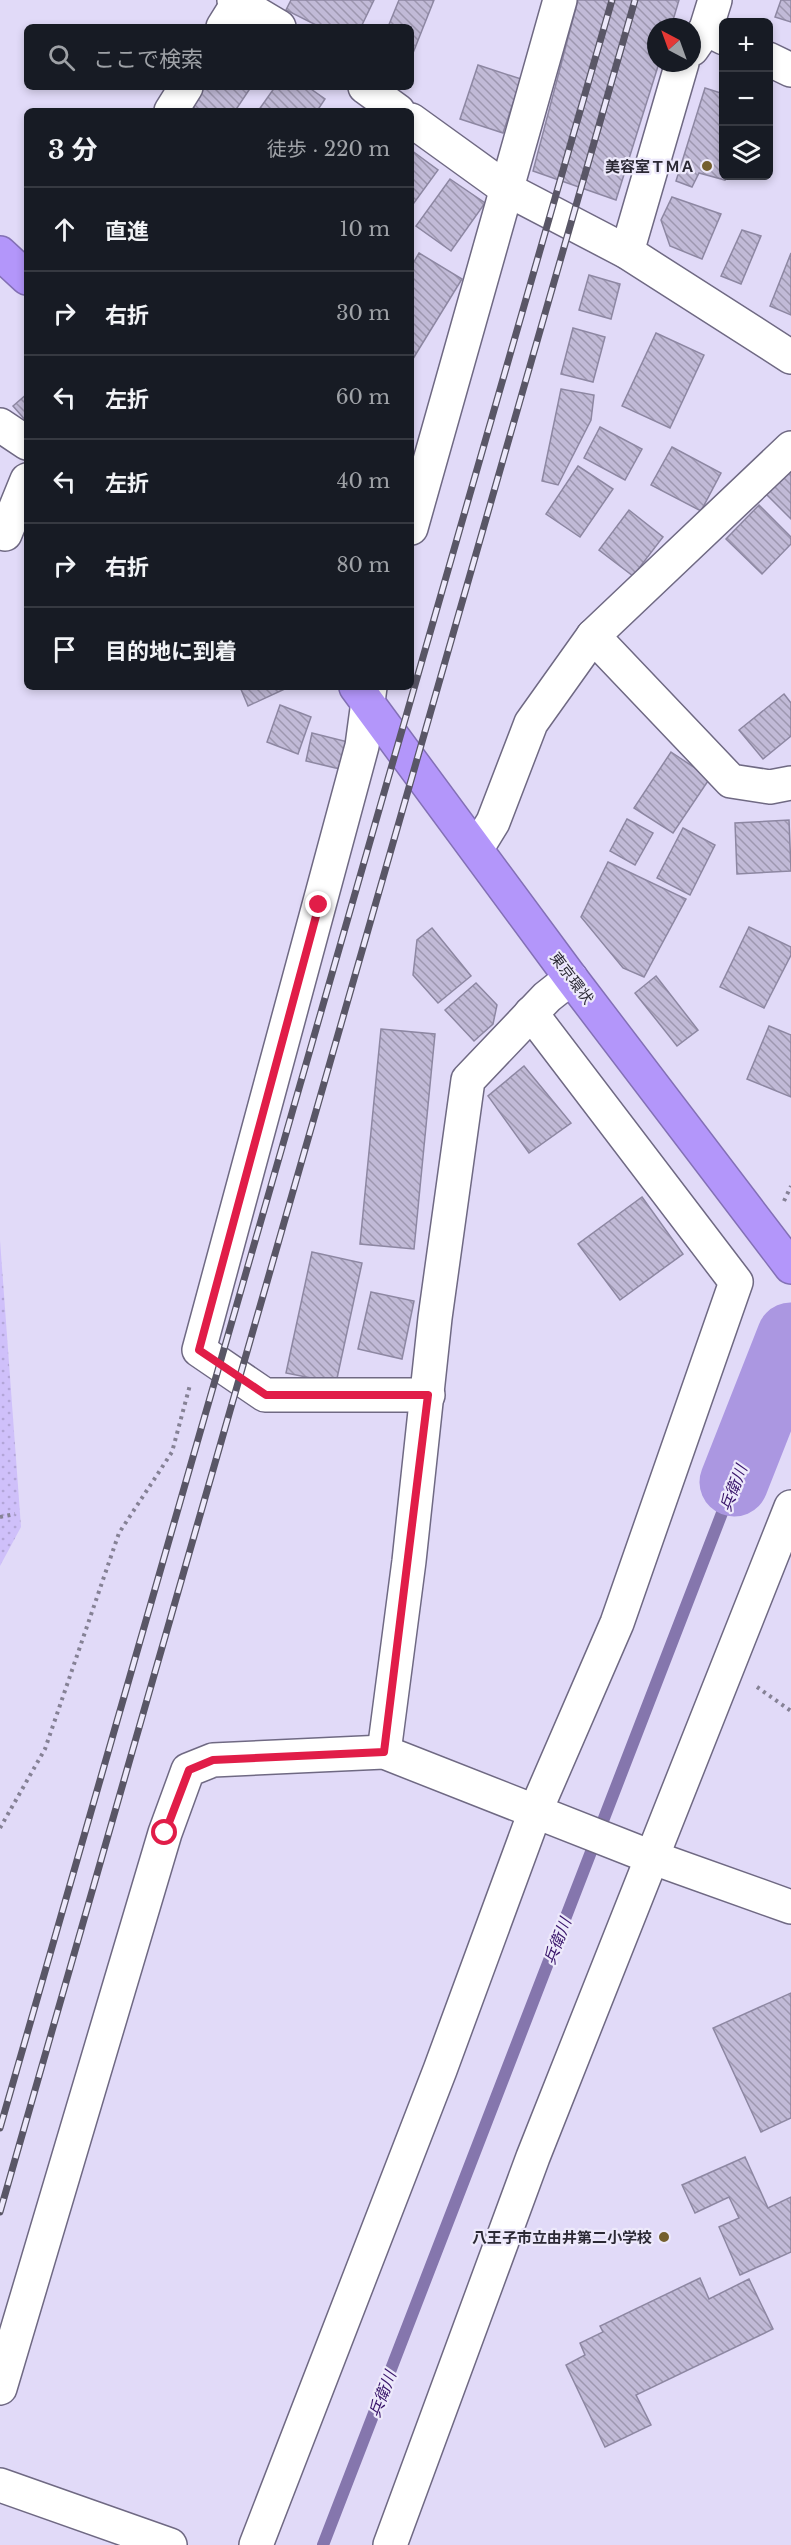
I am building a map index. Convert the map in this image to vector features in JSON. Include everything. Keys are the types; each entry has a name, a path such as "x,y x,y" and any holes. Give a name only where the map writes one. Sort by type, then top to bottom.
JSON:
{"highway":[{"path":"0,253 24,275"},
{"name":"東京環状","path":"365,692 571,978 785,1259"}],"street":[{"path":"414,507 422,450 508,190 560,0"},
{"path":"773,61 791,70"},
{"path":"627,252 679,72"},
{"path":"173,108 184,90"},
{"path":"369,90 394,108"},
{"path":"414,122 508,190 627,252 791,357"},
{"path":"0,425 24,441"},
{"path":"477,848 493,822 531,723 593,636 791,448"},
{"path":"5,534 24,487"},
{"path":"593,636 731,781 770,787 791,783"},
{"path":"365,692 363,746 199,1350 266,1395 428,1395"},
{"path":"384,1752 428,1395 435,1318 468,1080 531,1013 571,978"},
{"path":"256,2545 440,2070 536,1812 618,1623 736,1282 531,1013"},
{"path":"390,2545 533,2157 791,1507"},
{"path":"0,2388 165,1833 189,1770 213,1760 384,1752 651,1857 791,1906"},
{"path":"0,2485 170,2545"}],"path":[{"path":"0,1828 45,1749 119,1533 172,1452 199,1350"},
{"path":"0,1517 15,1514"}],"shaded area":[{"path":"0,1240 21,1527 0,1566"}],"building":[{"path":"291,0 374,0 362,24 314,24 286,10"},
{"path":"399,0 434,0 414,50 414,24 389,24"},
{"path":"578,0 679,0 674,18 647,18 647,72 656,72 616,200 533,171"},
{"path":"781,0 791,0 791,22 775,17"},
{"path":"478,65 521,79 503,133 460,119"},
{"path":"705,88 719,92 719,178 699,173 692,187 676,181"},
{"path":"202,90 249,90 237,108 194,108 191,106"},
{"path":"273,90 312,90 325,99 319,108 260,108"},
{"path":"414,152 438,170 414,203"},
{"path":"450,179 485,203 451,251 416,226"},
{"path":"672,197 721,214 702,259 670,246 661,220"},
{"path":"742,230 761,236 741,284 721,276"},
{"path":"419,253 462,279 414,357 414,262"},
{"path":"791,253 791,315 770,306"},
{"path":"589,275 620,284 611,319 579,310"},
{"path":"573,328 605,337 593,382 561,374"},
{"path":"656,333 704,355 670,428 622,406"},
{"path":"561,389 594,395 591,420 558,485 542,481"},
{"path":"24,397 24,419 13,406"},
{"path":"600,427 642,449 625,480 584,458"},
{"path":"672,447 721,473 701,511 651,485"},
{"path":"791,465 791,519 764,492"},
{"path":"578,466 613,489 580,537 546,514"},
{"path":"759,505 791,537 791,544 762,574 726,539"},
{"path":"629,510 663,537 633,576 599,550"},
{"path":"241,690 283,690 248,706"},
{"path":"784,694 791,703 791,736 763,759 739,730"},
{"path":"280,705 311,717 298,754 267,742"},
{"path":"312,733 348,742 340,769 306,761"},
{"path":"671,752 710,778 673,833 634,808"},
{"path":"627,819 653,833 635,865 610,851"},
{"path":"789,820 791,871 737,874 735,823"},
{"path":"683,828 715,845 690,895 657,878"},
{"path":"608,862 686,899 644,977 623,968 581,917"},
{"path":"749,927 791,947 791,955 764,1008 720,987"},
{"path":"432,928 471,976 438,1003 413,975 417,940"},
{"path":"656,976 698,1030 677,1046 635,993"},
{"path":"476,983 497,1005 493,1024 474,1041 445,1010"},
{"path":"769,1026 791,1035 791,1097 747,1079"},
{"path":"381,1029 435,1034 414,1249 360,1244"},
{"path":"524,1066 571,1123 529,1153 488,1096"},
{"path":"642,1197 683,1254 620,1300 578,1244"},
{"path":"312,1252 362,1263 336,1383 286,1373"},
{"path":"371,1292 414,1301 402,1359 358,1349"},
{"path":"791,1993 791,2118 761,2132 713,2028"},
{"path":"745,2157 768,2208 791,2197 791,2252 740,2275 719,2227 739,2218 729,2197 695,2213 682,2185"},
{"path":"700,2278 709,2299 749,2279 773,2329 636,2395 651,2425 605,2447 566,2365 585,2355 580,2343 603,2332 600,2326"}],"waterway":[{"name":"兵衛川","path":"734,1482 791,1337"},
{"name":"兵衛川","path":"323,2545 734,1482"}],"railway":[{"path":"414,688 612,0"},
{"path":"0,2212 635,0"},
{"path":"0,2128 414,690"}],"place":[{"name":"美容室ＴＭＡ","path":"707,166"},
{"name":"八王子市立由井第二小学校","path":"664,2237"}],"route":[{"path":"165,1833 189,1770 213,1760 384,1752 428,1395 266,1395 199,1350 319,905"}]}
